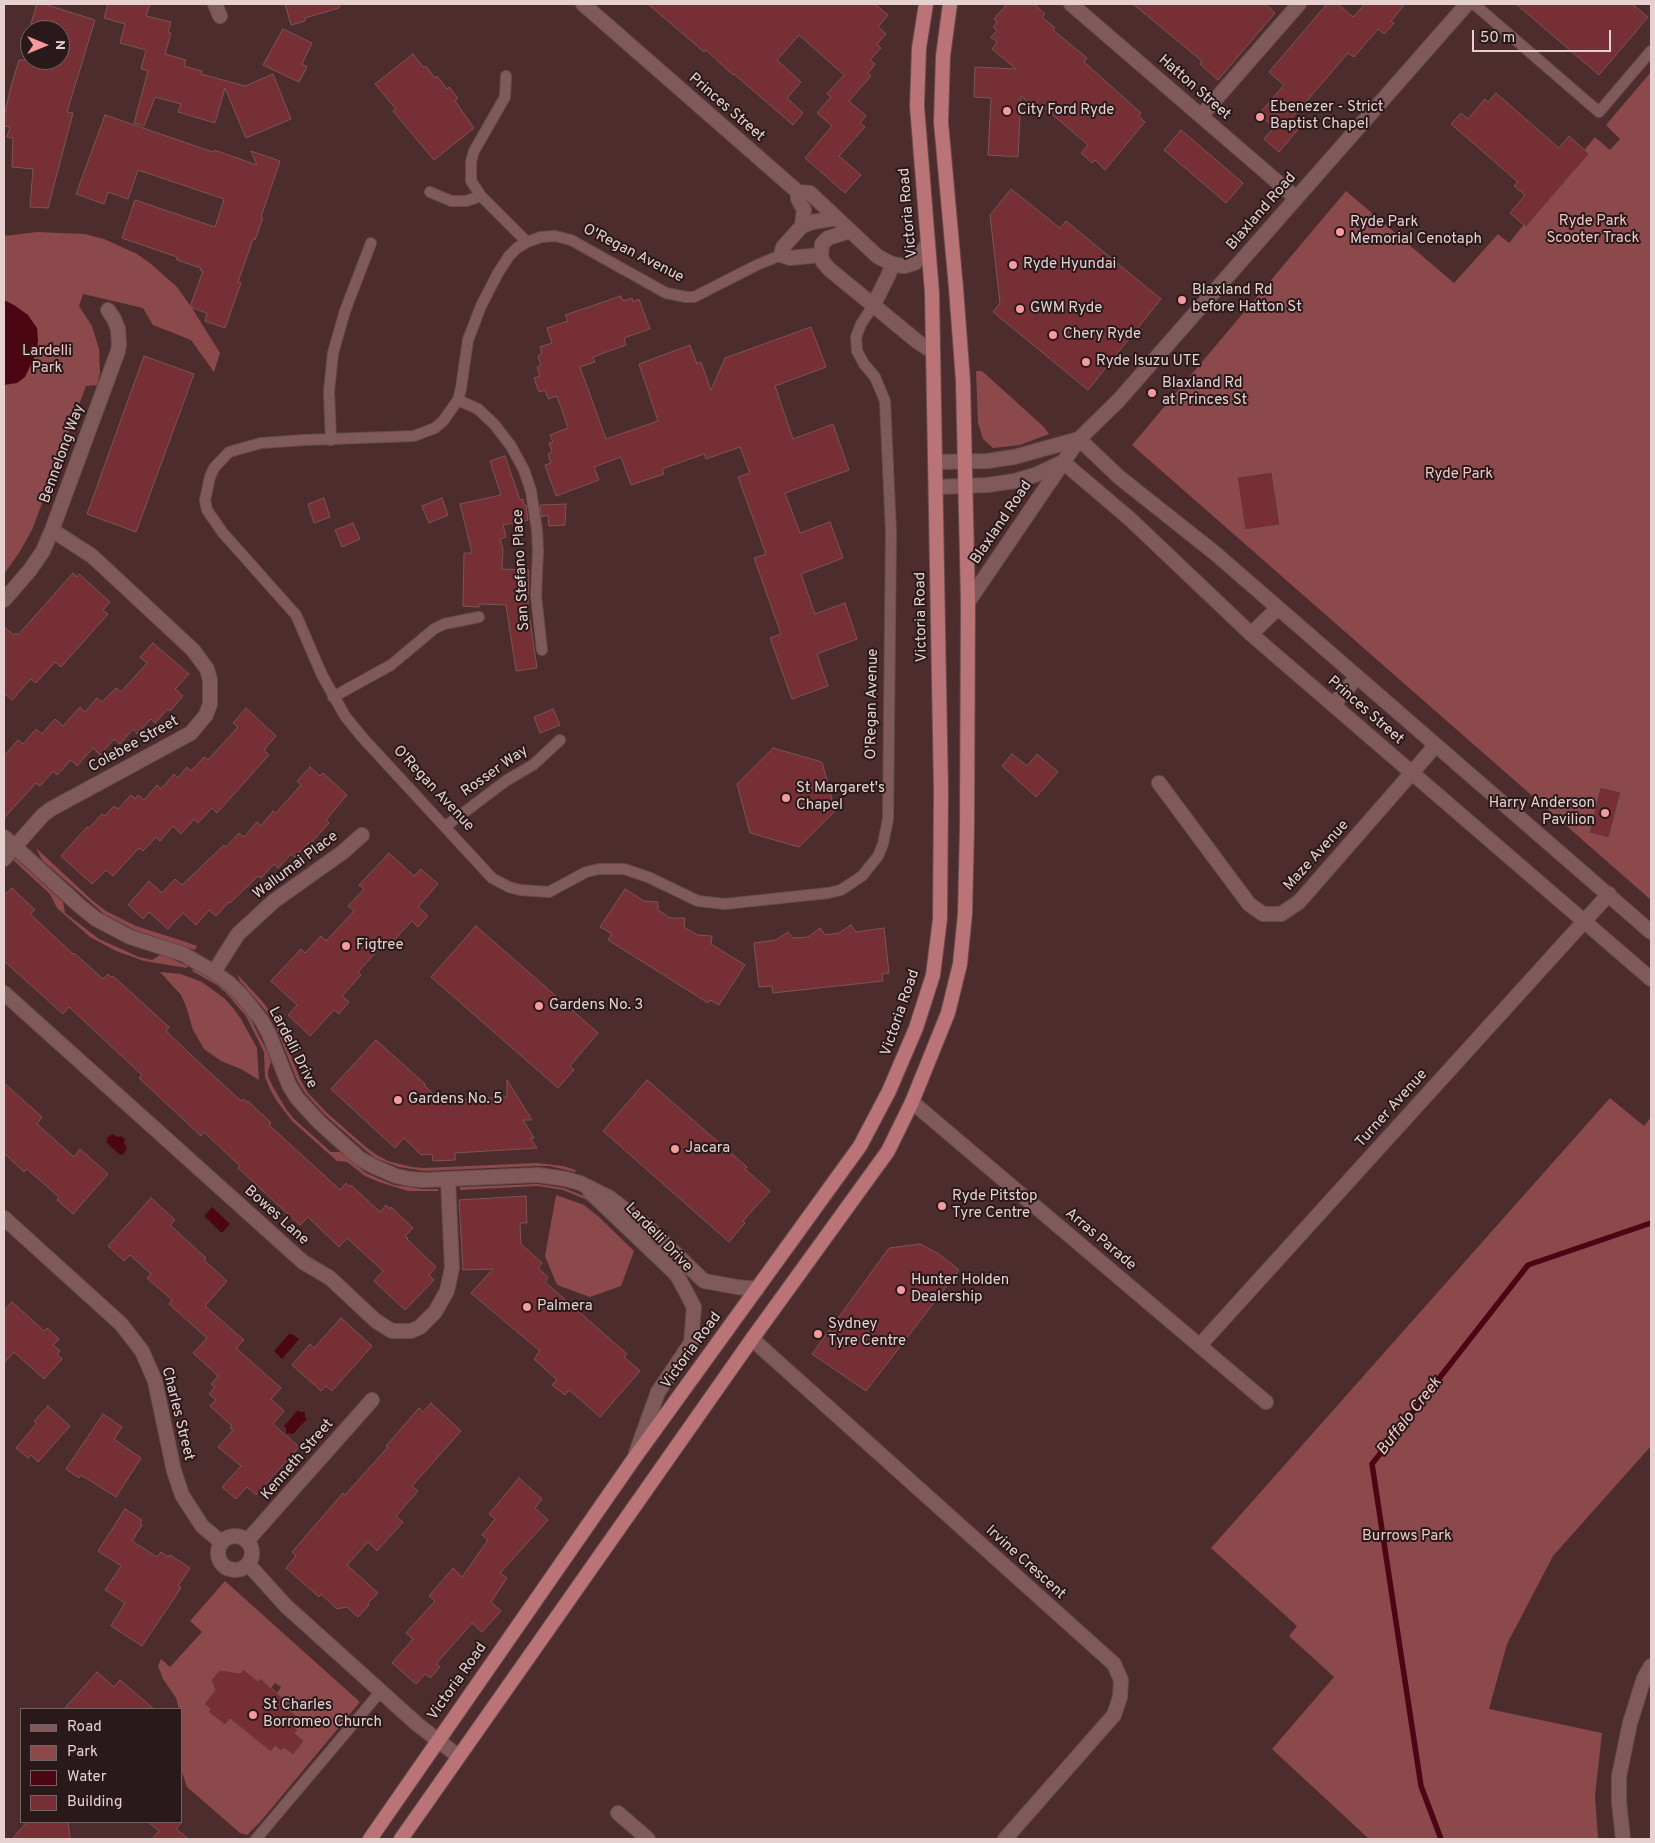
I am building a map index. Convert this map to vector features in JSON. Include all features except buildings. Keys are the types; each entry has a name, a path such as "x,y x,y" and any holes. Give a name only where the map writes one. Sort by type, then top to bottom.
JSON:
{"highway":[{"name":"Victoria Road","path":"370,1839 633,1460 860,1146 889,1091 912,1037 933,975 940,919 941,792 937,487 932,293 917,106 919,48 926,4"},
{"path":"401,1839 752,1339 888,1151 912,1102 948,1013 960,964 965,914 968,602 961,353 941,122 944,56 950,4"}],"street":[{"name":"Princes Street","path":"583,4 798,192 810,193 877,256 892,264"},
{"name":"Hatton Street","path":"1071,4 1296,198"},
{"path":"1201,116 1299,4"},
{"name":"Blaxland Road","path":"968,602 1078,439 1118,401 1467,4"},
{"path":"798,192 798,199 804,210 802,226"},
{"path":"781,255 783,247 802,226 836,218"},
{"path":"850,231 828,238 822,244 821,255 823,262 873,306 918,342 932,350"},
{"path":"892,264 904,266 915,263 928,243"},
{"name":"O'Regan Avenue","path":"781,255 790,258 821,255"},
{"name":"O'Regan Avenue","path":"873,306 892,264"},
{"name":"Bennelong Way","path":"4,600 30,570 52,530 118,351 118,328 108,310"},
{"name":"Princes Street","path":"1078,439 1119,477 1216,554 1651,932"},
{"name":"Blaxland Road","path":"936,462 965,462 1014,457 1078,439"},
{"name":"Princes Street","path":"1063,462 1130,519 1251,634 1651,978"},
{"name":"Blaxland Road","path":"937,487 987,485 1015,481 1035,475 1063,462"},
{"name":"Colebee Street","path":"15,846 51,808 191,733 206,715 211,692 207,669 193,650 92,556 52,530"},
{"path":"1251,634 1278,608"},
{"path":"1333,705 1357,676"},
{"name":"Maze Avenue","path":"1159,783 1249,904 1263,914 1281,914 1299,902 1436,745"},
{"name":"Wallumai Place","path":"214,972 238,934 274,901 344,852 362,835"},
{"name":"Lardelli Drive","path":"4,837 96,919 130,937 183,954 214,972 230,984 253,1008 269,1034 283,1070 297,1098 308,1111 359,1158 383,1172 410,1179 538,1174 580,1183 610,1198 648,1227 704,1281 757,1289"},
{"path":"4,858 15,846"},
{"name":"Turner Avenue","path":"1200,1345 1608,894"},
{"name":"Bowes Lane","path":"4,993 303,1262 330,1278 376,1321 392,1331 411,1331 420,1327 435,1312 447,1291 452,1268 448,1179"},
{"name":"Arras Parade","path":"912,1102 1266,1402"},
{"name":"Lardelli Drive","path":"580,1183 677,1275 694,1307 691,1343 658,1392 633,1460"},
{"name":"Charles Street","path":"4,1218 120,1324 142,1351 155,1381 174,1471 182,1495 202,1526 221,1542"},
{"name":"Irvine Crescent","path":"752,1339 1114,1664 1121,1680 1120,1697 1114,1715 1005,1839"},
{"name":"Kenneth Street","path":"247,1541 372,1400"},
{"path":"230,1536 237,1536 247,1541 252,1555 248,1564 244,1568 232,1570 222,1565 218,1557 218,1547 221,1542 230,1536"},
{"path":"248,1564 286,1606 381,1691 458,1756"},
{"path":"1623,1839 1619,1802 1619,1776 1630,1723 1644,1678 1651,1666"},
{"path":"618,1813 648,1839"}],"lane":[{"path":"1474,4 1599,112 1651,51"},
{"path":"506,76 505,96 474,151 471,162 472,181 481,196 527,242"},
{"path":"430,192 451,201 466,201 481,196"},
{"name":"O'Regan Avenue","path":"781,255 694,297 678,297 666,293 571,240 555,236 541,237 527,242 509,256 481,306 468,340 458,400 443,421 424,433 400,437 261,443 229,452 214,468 205,500 207,510 223,532 296,615 322,675 345,716 362,737 492,878 509,887 520,890 549,892 586,872 599,869 624,868 642,874 698,901 725,904 828,893 852,884 871,867 883,844 888,819 891,612 891,532 885,401 875,378 857,351 856,337 861,324 873,306"},
{"path":"330,440 329,392 333,353 345,310 371,243"},
{"name":"San Stefano Place","path":"458,400 478,409 494,424 511,446 524,470 531,491 537,530 536,596 542,650"},
{"path":"333,696 391,665 434,629 444,624 480,617"},
{"name":"Rosser Way","path":"446,826 507,780 533,765 560,740"},
{"path":"256,1839 381,1691"}],"green space":[{"name":"Ryde Park","path":"1651,72 1651,900 1132,445 1346,191 1454,283 1498,234 1509,243 1595,137 1610,150 1620,139 1606,125"},
{"name":"Lardelli Park","path":"37,232 85,234 104,239 137,254 177,287 220,353 214,372 191,340 153,325 143,308 83,294 79,306 92,326 99,349 100,373 97,385 86,386 32,530 4,574 4,236"},
{"path":"976,371 982,371 1044,427 1049,434 1020,445 993,448 983,439 978,423"},
{"path":"36,848 106,911 136,926 197,946 195,950 135,930 104,914 42,860"},
{"path":"16,859 63,902 65,913 99,939 139,957 152,960 160,955 188,966 187,968 144,961 116,951 90,937 57,908 50,894 13,860"},
{"path":"194,968 218,983 248,1014 271,1062 268,1076 286,1109 294,1119 331,1152 340,1152 366,1173 394,1185 438,1189 438,1191 408,1191 365,1176 347,1162 337,1161 292,1121 270,1089 265,1077 264,1052 246,1016 217,985 192,971"},
{"path":"160,972 181,974 202,982 224,998 241,1019 257,1048 259,1080 241,1069 221,1061 204,1049 193,1030 181,995"},
{"path":"237,974 272,1014 307,1092 327,1113 377,1155 388,1161 412,1167 537,1163 563,1166 576,1170 575,1172 549,1166 424,1171 399,1167 375,1158 325,1115 305,1093 297,1080 270,1016 240,981"},
{"name":"Burrows Park","path":"1610,1098 1644,1126 1651,1117 1651,1446 1553,1556 1507,1644 1489,1709 1602,1733 1595,1796 1598,1839 1369,1839 1272,1749 1334,1677 1289,1636 1297,1626 1211,1548"},
{"path":"538,1184 564,1188 586,1197 651,1259 594,1206 585,1199 563,1190 538,1186 460,1190 460,1187"},
{"path":"556,1195 584,1205 634,1251 621,1286 590,1297 557,1285 545,1256"},
{"path":"652,1260 675,1282 686,1299 688,1316 684,1300 673,1283"},
{"path":"225,1581 360,1702 261,1821 247,1835 240,1833 187,1787 182,1772 182,1708 179,1708 176,1698 163,1679 158,1666 161,1659 170,1667 202,1632 190,1621","holes":["220,1670 231,1672 238,1677 258,1681 260,1679 271,1688 275,1683 281,1687 277,1693 286,1701 283,1705 292,1725 298,1730 295,1733 304,1741 293,1755 284,1748 281,1751 275,1746 271,1752 230,1719 224,1725 209,1712 215,1690 211,1680"]}],"water":[{"path":"4,300 28,315 37,328 38,340 37,352 25,377 17,383 4,385"},
{"path":"113,1134 125,1139 124,1143 127,1147 124,1154 120,1155 106,1142 108,1137"},
{"path":"212,1207 230,1224 222,1233 204,1216"},
{"path":"289,1334 299,1339 282,1359 274,1351"},
{"path":"298,1410 305,1412 307,1419 293,1434 286,1433 284,1426"}],"waterway":[{"name":"Buffalo Creek","path":"1441,1839 1421,1786 1372,1464 1528,1265 1651,1223"}],"place":[{"name":"City Ford Ryde","path":"1007,111"},
{"name":"Ebenezer - Strict Baptist Chapel","path":"1260,117"},
{"name":"Ryde Park Memorial Cenotaph","path":"1340,232"},
{"name":"Ryde Hyundai","path":"1013,265"},
{"name":"Blaxland Rd before Hatton St","path":"1182,300"},
{"name":"GWM Ryde","path":"1020,309"},
{"name":"Chery Ryde","path":"1053,335"},
{"name":"Ryde Isuzu UTE","path":"1086,362"},
{"name":"Blaxland Rd at Princes St","path":"1152,393"},
{"name":"St Margaret's Chapel","path":"786,798"},
{"name":"Harry Anderson Pavilion","path":"1605,813"},
{"name":"Figtree","path":"346,946"},
{"name":"Gardens No. 3","path":"539,1006"},
{"name":"Gardens No. 5","path":"398,1100"},
{"name":"Jacara","path":"675,1149"},
{"name":"Ryde Pitstop Tyre Centre","path":"942,1206"},
{"name":"Hunter Holden Dealership","path":"901,1290"},
{"name":"Palmera","path":"527,1307"},
{"name":"Sydney Tyre Centre","path":"818,1334"},
{"name":"St Charles Borromeo Church","path":"253,1715"}],"park label":[{"name":"Ryde Park Scooter Track","path":"1593,230"}]}
